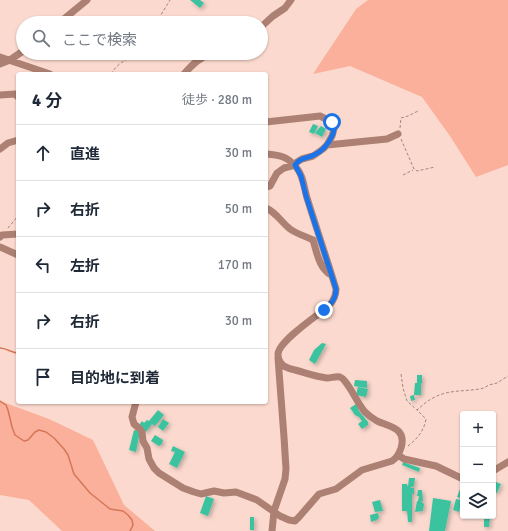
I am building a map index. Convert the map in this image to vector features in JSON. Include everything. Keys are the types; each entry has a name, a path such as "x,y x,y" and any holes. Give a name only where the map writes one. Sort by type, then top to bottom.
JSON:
{"street":[{"path":"68,16 87,0"},
{"path":"268,21 285,8 291,0"},
{"path":"0,64 16,56"},
{"path":"0,57 44,72"},
{"path":"188,72 200,60"},
{"path":"0,95 16,94"},
{"path":"268,122 320,116 332,122 334,126 332,136 327,145 313,156 302,158 295,165 284,168 277,173 270,186 268,186"},
{"path":"327,145 387,139 398,134"},
{"path":"0,149 8,143 16,141"},
{"path":"268,154 278,155 286,158 295,165 301,176 336,289 334,300 324,310 285,340 279,348 278,355 286,469 285,479 274,511 272,531"},
{"path":"268,209 274,212 291,230 313,240 319,261 326,272 331,276"},
{"path":"2,236 16,234"},
{"path":"0,248 16,254"},
{"path":"135,404 132,417 134,424 142,432 143,441 150,459 154,468 159,473 183,488 201,494 214,491 224,493 236,492 257,500 280,516 289,520 296,520 319,494 336,489 362,470 392,461 396,458 401,446 401,436 398,430 378,421 363,410 340,377 316,377 285,367 280,362 278,355"},
{"path":"399,453 404,459 436,466 460,478"},
{"path":"496,469 508,463"}],"path":[{"path":"160,16 170,0"},
{"path":"112,72 115,67 124,60"},
{"path":"414,169 398,134 401,118 418,112"},
{"path":"403,175 414,169 418,171 434,167"},
{"path":"2,236 16,218"},
{"path":"399,453 419,437 426,419 407,402 401,374"},
{"path":"417,410 436,396 470,389 477,390 497,383 508,376"}],"shaded area":[{"path":"368,0 508,0 508,165 476,177 450,136 422,97 350,66 313,74 356,9"},
{"path":"0,401 49,419 93,440 124,505 155,531 62,531 29,500 0,495"}],"building":[{"path":"190,0 200,0 204,3 200,8"},
{"path":"313,124 318,126 314,134 309,132"},
{"path":"321,126 326,129 322,137 315,133"},
{"path":"322,343 326,344 315,364 309,360 314,350"},
{"path":"417,375 422,375 421,395 414,395"},
{"path":"355,380 367,381 367,388 354,386"},
{"path":"358,387 368,389 366,397 356,395"},
{"path":"414,395 415,400 411,401 410,396"},
{"path":"356,404 359,411 368,422 368,425 362,429 358,424 362,421 350,408"},
{"path":"158,410 164,415 155,426 152,424 146,432 139,425 142,421 144,423 147,420 149,421"},
{"path":"163,419 169,423 163,431 158,427"},
{"path":"134,430 140,431 136,452 129,450"},
{"path":"155,435 163,440 162,444 159,446 151,441"},
{"path":"173,446 185,452 177,468 169,464 175,452 171,451"},
{"path":"403,462 420,468 419,472 402,465"},
{"path":"409,478 415,478 414,486 410,488 414,488 414,494 412,494 412,522 408,522 407,511 402,511 402,484 407,484 408,487"},
{"path":"496,482 501,484 496,493"},
{"path":"460,489 460,498 457,497"},
{"path":"418,490 422,490 423,501 421,501 424,504 423,511 415,512 419,496 417,496"},
{"path":"206,496 214,499 208,516 200,513"},
{"path":"433,498 451,501 445,531 429,531"},
{"path":"456,499 460,500 459,512 453,510"},
{"path":"380,500 383,511 375,512 372,502"},
{"path":"378,513 379,518 371,522 370,515"},
{"path":"250,517 254,517 254,530 250,530"},
{"path":"484,519 490,519 489,527 484,527"}],"waterway":[{"path":"0,348 16,352"},
{"path":"0,401 6,405 15,435 24,441 28,440 35,432 39,430 46,432 54,438 68,455 74,474 90,493 110,509 123,511 128,515 132,520 133,525 130,531"}],"route":[{"path":"324,310 334,300 336,289 301,176 295,165 302,158 313,156 327,145 334,129 332,122"}]}
